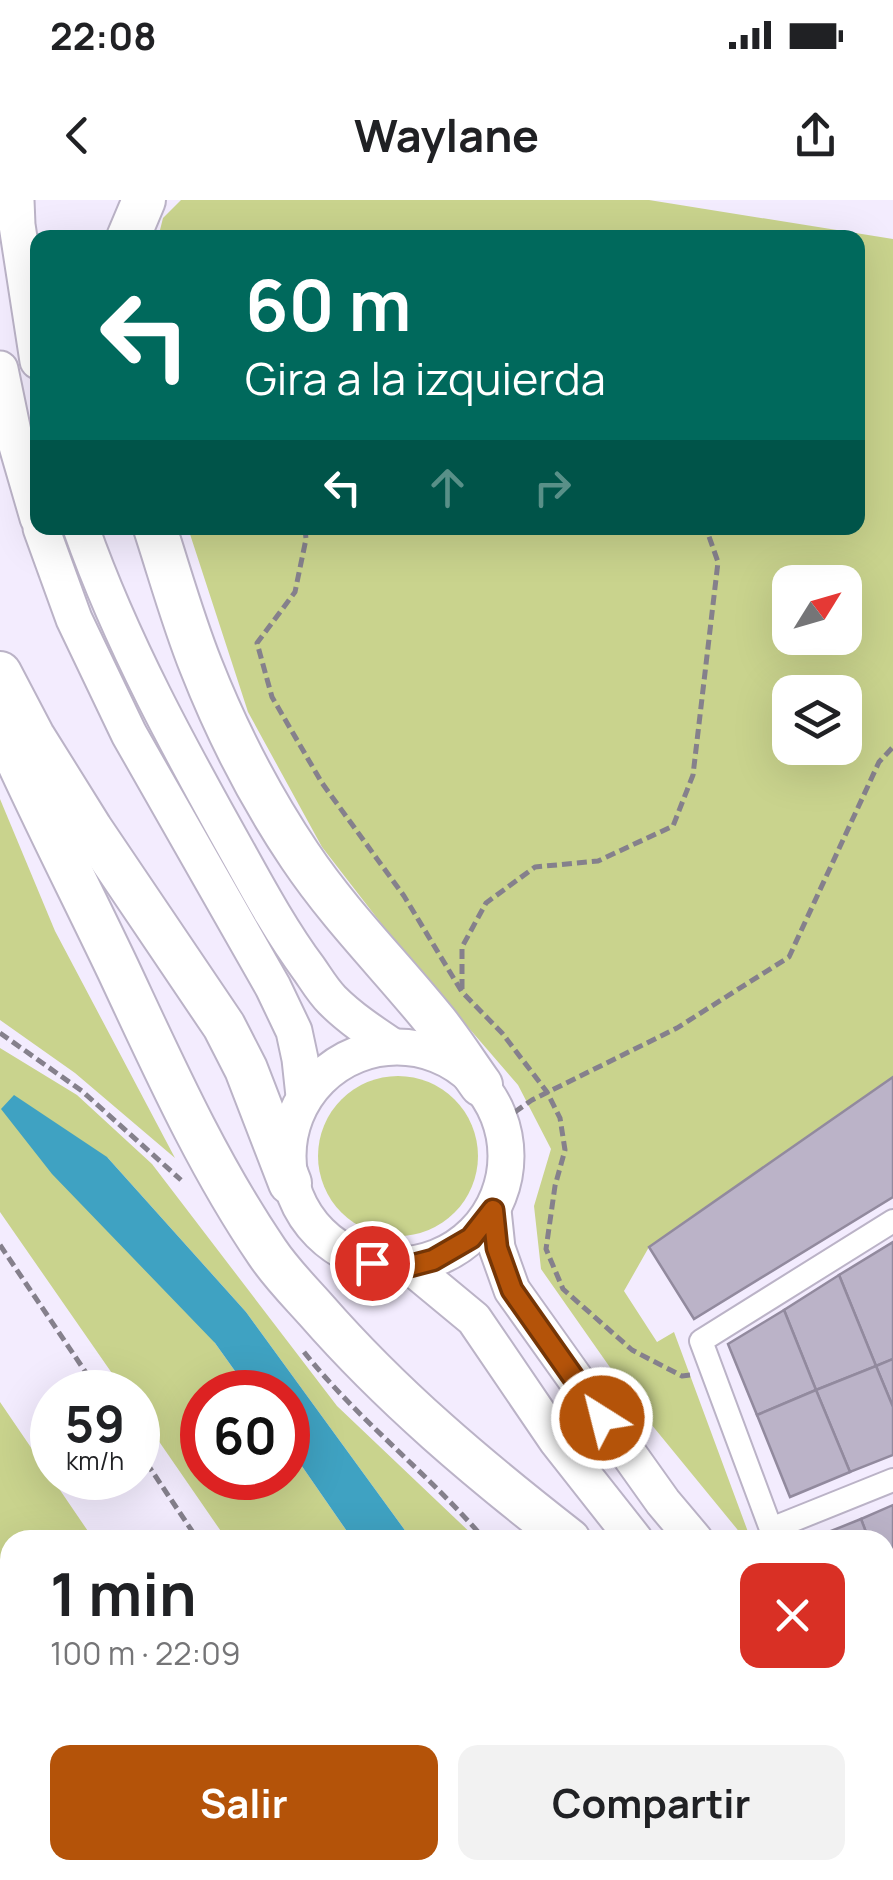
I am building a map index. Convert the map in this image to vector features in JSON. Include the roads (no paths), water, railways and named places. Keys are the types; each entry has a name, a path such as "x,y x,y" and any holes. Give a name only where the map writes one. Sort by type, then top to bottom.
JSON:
{"highway":[{"path":"131,230 144,200"},
{"path":"158,535 202,668 264,795 300,856 353,928 436,1022 491,1103"},
{"path":"0,673 33,736 91,829 224,1026 246,1069 290,1184"},
{"path":"0,722 157,1052 218,1172 268,1254 358,1359 406,1405 556,1530"}],"main road":[{"path":"17,212 30,304"},
{"path":"0,369 30,490"},
{"path":"44,535 74,619 129,734 294,1031 304,1096"},
{"path":"83,535 134,658 190,766 298,955 329,998 392,1046"},
{"path":"392,1046 424,1051 459,1065 491,1103 506,1144 506,1172 493,1210 471,1238 433,1260 410,1266 372,1263 336,1248 308,1222 290,1184 287,1149 290,1126 310,1087 344,1058 392,1046"},
{"path":"493,1210 497,1248 512,1290 663,1502 687,1530"},
{"path":"410,1266 474,1319 557,1441 627,1530"}],"street":[{"path":"893,1221 701,1341 771,1529 893,1480"}],"water":[{"path":"14,1095 107,1157 246,1312 288,1370 234,1370 215,1343 52,1174 1,1109"},
{"path":"310,1400 405,1530 346,1530 310,1478"}]}
